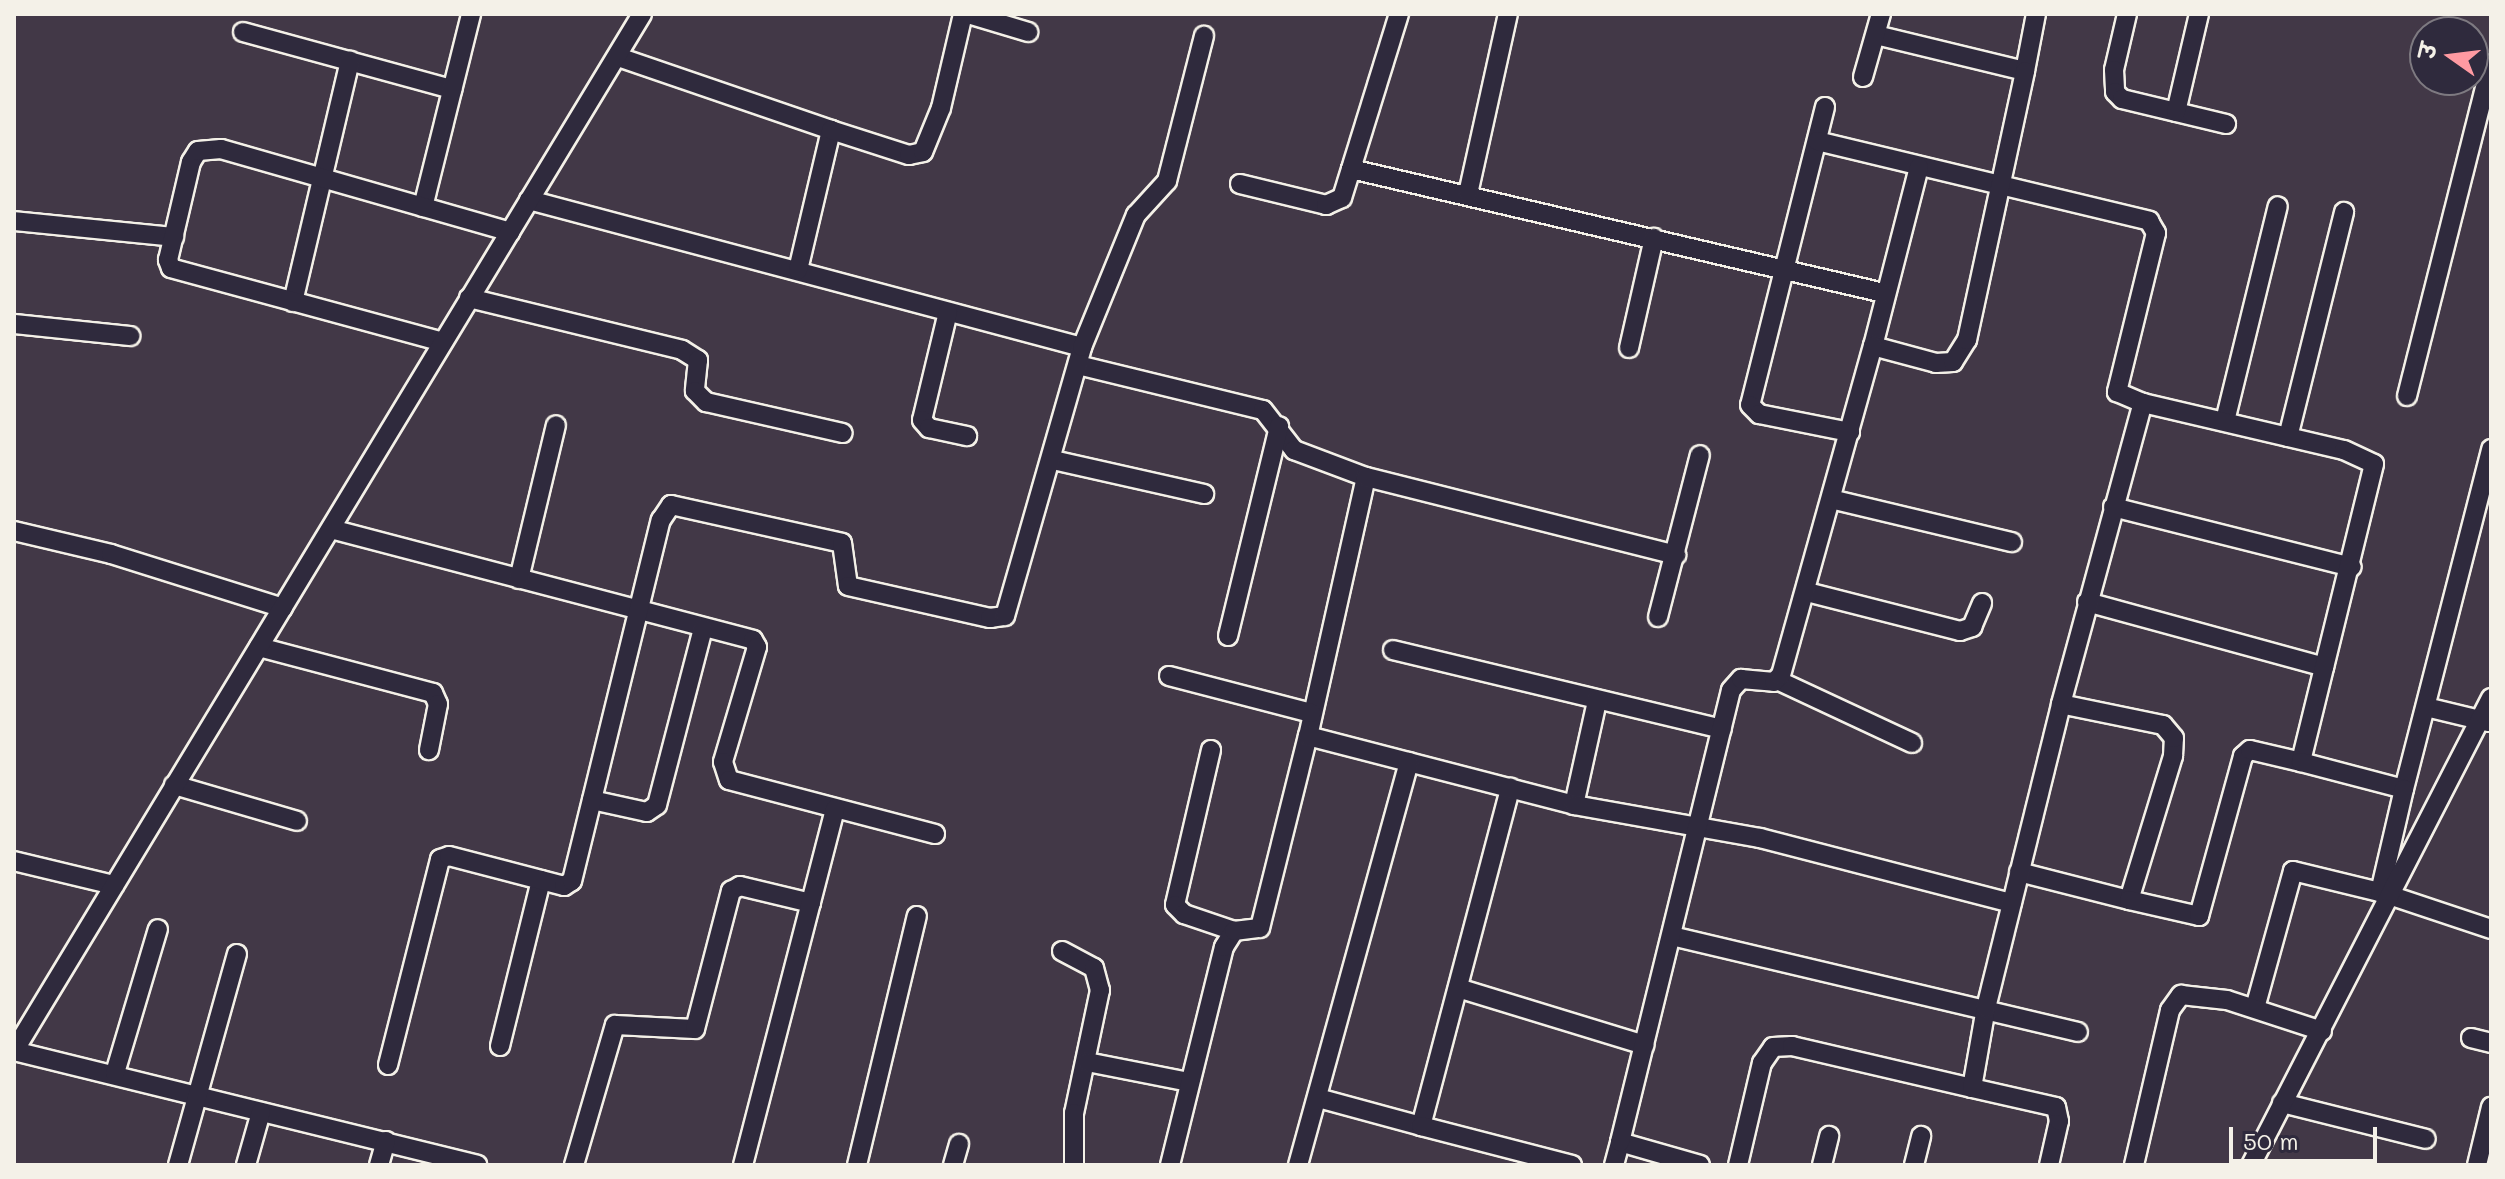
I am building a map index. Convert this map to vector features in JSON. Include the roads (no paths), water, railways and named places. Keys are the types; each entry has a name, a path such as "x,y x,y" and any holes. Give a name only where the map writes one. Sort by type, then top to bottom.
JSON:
{"street":[{"path":"423,207 471,14"},
{"path":"477,1165 115,1073 14,1051 642,14"},
{"path":"618,57 909,155 923,152 938,118 966,14 1028,32"},
{"path":"1240,184 1334,205 1351,169 1399,14"},
{"path":"1468,194 1508,14"},
{"path":"1863,77 1881,14"},
{"path":"1873,346 1936,363 1961,356 2001,187 2036,14"},
{"path":"2127,14 2114,70 2115,92 2122,99 2226,124"},
{"path":"2176,112 2199,14"},
{"path":"243,32 452,89"},
{"path":"1876,35 2025,71"},
{"path":"388,1065 440,859 449,856 541,880 570,884 661,520 671,505 842,543 848,586 1000,618 1014,597 1080,356 1136,215 1167,181 1204,36"},
{"path":"293,302 350,61"},
{"path":"2407,396 2491,64"},
{"path":"1825,107 1787,270 1750,405 1759,414 1850,432"},
{"path":"798,270 831,130"},
{"path":"1817,141 2155,226 2117,392 2143,403 2363,455 2374,464 2352,567 2301,762"},
{"path":"443,342 171,268 168,260 191,162 206,148 510,232"},
{"path":"1777,680 1807,592 1919,167"},
{"path":"1351,169 1884,293"},
{"path":"529,200 948,312 1080,356 1246,403 1271,415 1294,450 1366,477 1676,555"},
{"path":"2225,421 2278,206"},
{"path":"2288,437 2344,212"},
{"path":"14,221 174,237"},
{"path":"1629,348 1654,238"},
{"path":"469,298 682,350 698,360 695,391 706,402 843,433"},
{"path":"948,312 922,420 929,428 967,436"},
{"path":"14,324 130,336"},
{"path":"1972,1088 1986,1008 2019,872 2087,602 2143,403"},
{"path":"519,579 556,425"},
{"path":"1228,636 1279,426"},
{"path":"2385,894 2404,789 2491,449"},
{"path":"1658,617 1700,455"},
{"path":"1053,460 1204,494"},
{"path":"1211,750 1175,905 1184,914 1234,931 1260,928 1308,736 1366,477"},
{"path":"1831,499 2012,542"},
{"path":"2113,507 2352,567"},
{"path":"331,529 750,638 757,647 723,762 729,780 935,834"},
{"path":"14,531 111,554 283,608"},
{"path":"1807,592 1960,631 1972,627 1982,603"},
{"path":"2087,602 2324,667"},
{"path":"592,800 647,812 657,805 703,628"},
{"path":"259,647 433,693 438,704 429,750"},
{"path":"1393,650 1722,729"},
{"path":"1169,676 1311,713"},
{"path":"1614,1165 1735,681 1777,680 1912,743"},
{"path":"2251,1165 2322,1031 2385,894 2485,721 2491,698"},
{"path":"1574,805 1597,701"},
{"path":"2061,704 2163,725 2174,738 2129,900"},
{"path":"2426,707 2485,721"},
{"path":"1308,736 1574,805 1760,838 2012,903"},
{"path":"2019,872 2199,916 2243,756 2250,750 2404,789"},
{"path":"1298,1165 1409,762"},
{"path":"174,785 297,821"},
{"path":"1421,1126 1510,788"},
{"path":"743,1165 835,809"},
{"path":"14,861 114,885"},
{"path":"2255,1008 2293,871 2385,894 2491,929"},
{"path":"500,1046 541,880"},
{"path":"574,1165 615,1025 695,1029 731,891 740,886 811,903"},
{"path":"857,1165 917,916"},
{"path":"115,1073 158,929"},
{"path":"1170,1165 1224,947 1234,931"},
{"path":"1672,936 2078,1032"},
{"path":"1062,951 1089,963 1098,975 1100,990 1074,1113 1074,1165"},
{"path":"178,1165 237,954"},
{"path":"1458,988 1644,1045"},
{"path":"2134,1165 2174,1002 2191,993 2255,1008 2322,1031"},
{"path":"2471,1038 2491,1043"},
{"path":"1738,1165 1762,1063 1773,1047 1792,1046 2056,1107 2059,1121 2049,1165"},
{"path":"1087,1062 1189,1082"},
{"path":"1318,1098 1572,1165"},
{"path":"2282,1103 2426,1139"},
{"path":"2477,1165 2491,1107"},
{"path":"246,1165 261,1112"},
{"path":"1822,1165 1829,1136"},
{"path":"1914,1165 1921,1136"},
{"path":"379,1165 386,1141"},
{"path":"1620,1142 1700,1165"},
{"path":"953,1165 959,1144"}]}
